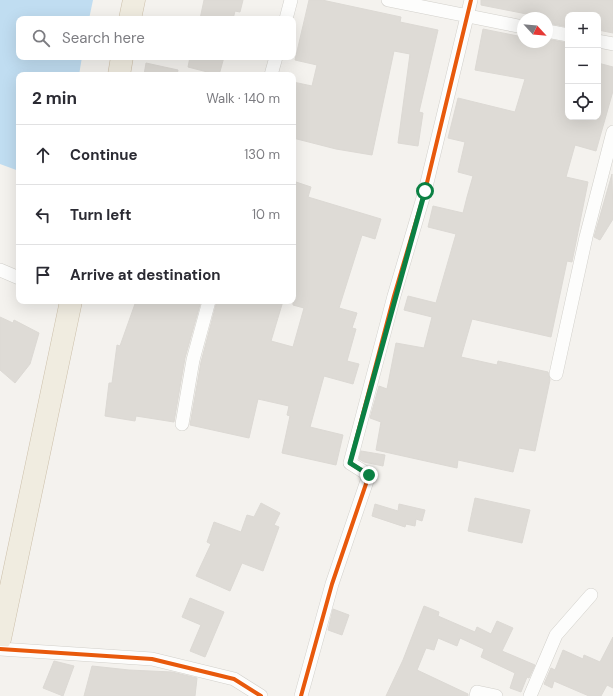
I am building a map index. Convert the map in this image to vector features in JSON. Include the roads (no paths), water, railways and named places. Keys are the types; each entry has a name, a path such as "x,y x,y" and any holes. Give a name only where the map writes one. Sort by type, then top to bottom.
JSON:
{"highway":[{"path":"131,16 134,0"},
{"path":"119,72 121,60"},
{"path":"0,640 70,304"}],"street":[{"path":"287,16 291,0"},
{"path":"388,0 517,25"},
{"path":"300,696 332,584 369,475 350,463 425,191 471,0"},
{"path":"553,32 565,34"},
{"path":"601,42 613,44"},
{"path":"272,72 275,60"},
{"path":"556,374 586,237 613,132"},
{"path":"0,270 16,277"},
{"path":"182,424 193,360 208,304"},
{"path":"530,696 556,635 591,595"},
{"path":"0,649 152,659 234,679 261,696"},
{"path":"476,696 477,692 496,696"}],"water":[{"path":"0,0 93,0 90,16 16,16 16,60 82,60 80,72 16,72 16,170 0,164"}]}
